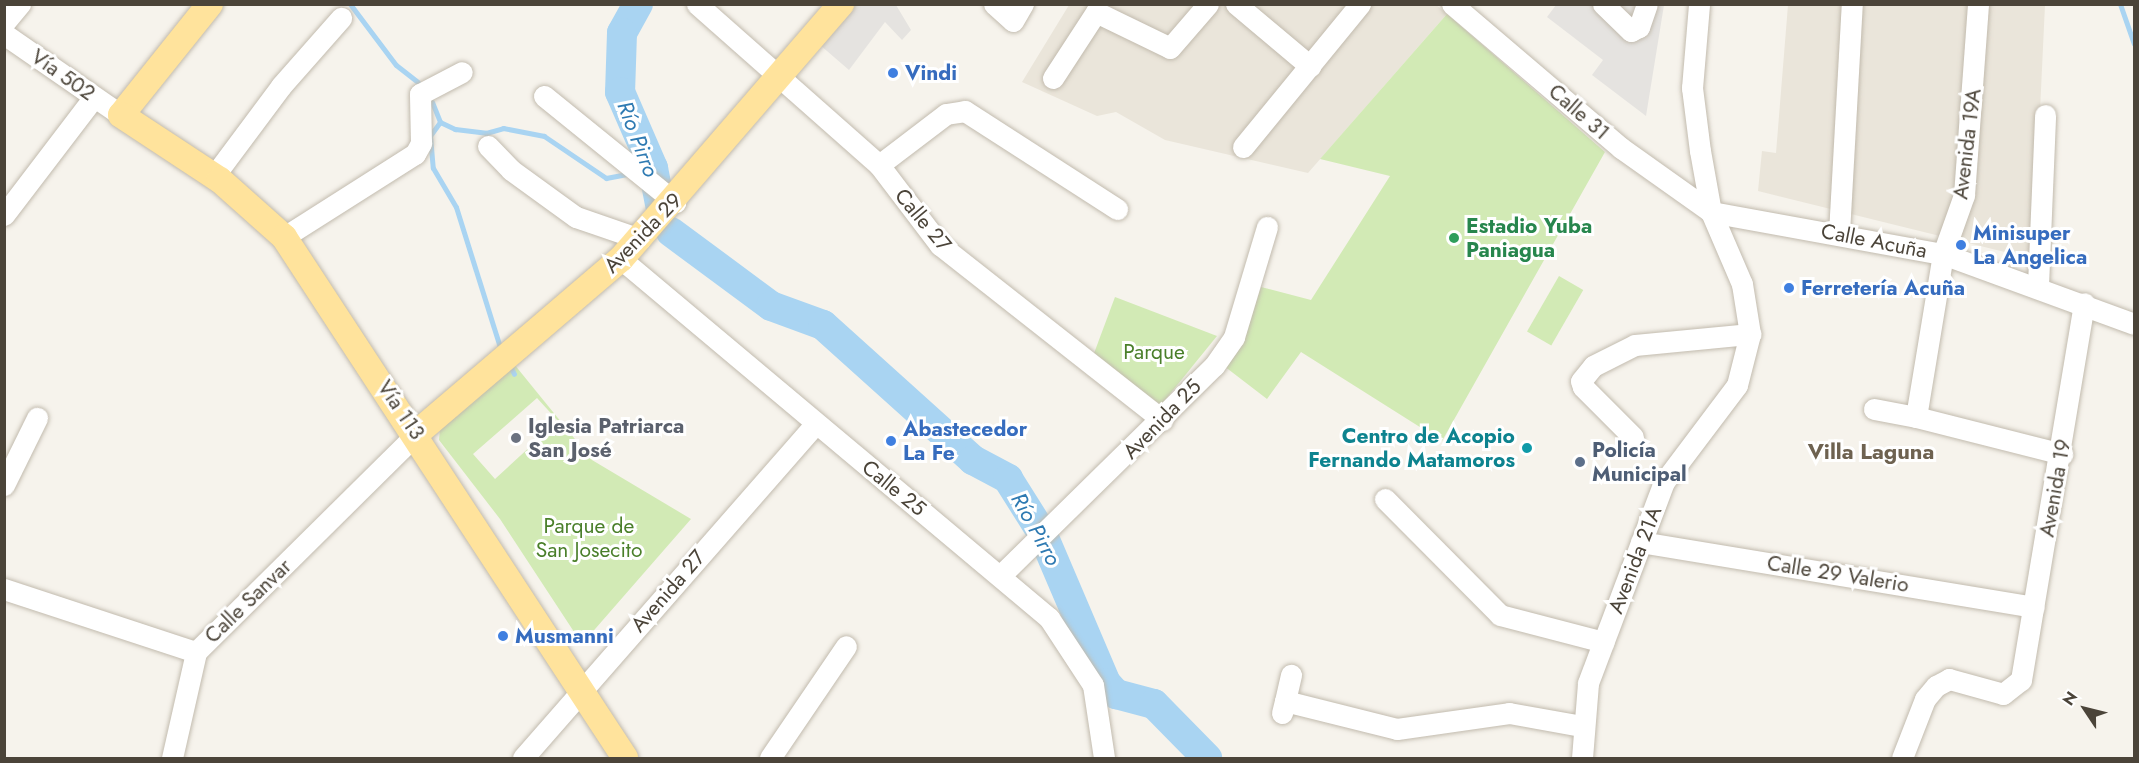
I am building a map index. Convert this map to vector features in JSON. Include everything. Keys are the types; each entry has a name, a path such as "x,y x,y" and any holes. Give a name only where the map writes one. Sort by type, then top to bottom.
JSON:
{"main road":[{"path":"121,115 210,4"},
{"name":"Avenida 29","path":"417,434 621,259 675,202 841,4"},
{"name":"Vía 113","path":"121,115 214,176 284,237 417,434 625,759"}],"street":[{"path":"6,35 20,4"},
{"name":"Calle 27","path":"697,4 782,76 879,165 940,244 1162,420"},
{"path":"994,4 1013,21 1023,4"},
{"path":"1053,78 1096,12 1170,48 1208,4"},
{"path":"1236,4 1310,66"},
{"path":"1243,147 1360,4"},
{"name":"Calle 31","path":"1452,4 1621,148 1711,212"},
{"path":"1603,4 1631,31 1639,27 1647,4"},
{"name":"Avenida 21A","path":"1582,759 1581,726 1588,683 1641,542 1671,468 1737,385 1749,334 1742,284 1711,212 1692,88 1699,4"},
{"path":"1839,233 1852,4"},
{"name":"Avenida 19A","path":"1916,417 1943,254 1964,195 1978,4"},
{"path":"214,176 281,86 341,18"},
{"name":"Vía 502","path":"6,35 121,115"},
{"path":"284,237 416,154 421,143 420,94 462,72"},
{"path":"544,96 675,202"},
{"path":"4,215 94,97"},
{"path":"879,165 946,114 965,111 1117,209"},
{"path":"2037,285 2045,115"},
{"path":"488,146 533,189 576,217 640,239"},
{"name":"Calle Acuña","path":"1711,212 1839,233 1943,254 2037,285 2134,324"},
{"name":"Avenida 25","path":"1001,575 1162,420 1234,337 1267,227"},
{"name":"Calle 25","path":"621,259 815,424 1001,575 1049,618 1093,685 1104,759"},
{"name":"Avenida 19","path":"1902,759 1925,699 1936,686 1949,679 2003,694 2013,690 2022,672 2062,454 2084,303"},
{"path":"1633,436 1583,387 1581,381 1593,366 1635,345 1749,334"},
{"path":"1874,410 1916,417 2062,454"},
{"path":"4,485 37,418"},
{"name":"Avenida 27","path":"523,759 815,424"},
{"name":"Calle Sanvar","path":"4,589 196,652 417,434"},
{"path":"1385,499 1500,615 1604,642"},
{"name":"Calle 29 Valerio","path":"1641,542 2034,607"},
{"path":"771,759 846,646"},
{"path":"172,759 196,652"},
{"path":"1291,675 1284,707 1397,729 1509,713 1581,726"}],"shaded area":[{"path":"1435,4 1447,14 1308,173 1165,140 1116,112 1097,116 1022,82 1069,5"},
{"path":"853,5 896,5 911,30 902,40 885,22 849,70 820,45"},
{"path":"1556,5 1664,5 1646,116 1592,75 1603,60 1547,17"},
{"path":"1788,5 2045,5 2033,259 1758,191 1762,151 1776,153"}],"green space":[{"name":"Estadio Yuba Paniagua","path":"1447,14 1605,152 1442,441 1301,352 1267,399 1224,366 1249,324 1261,287 1311,300 1390,176 1320,159"},
{"path":"1559,276 1583,290 1551,345 1527,331"},
{"name":"Parque","path":"1115,297 1217,336 1161,405 1093,356"},
{"name":"Parque de San Josecito","path":"514,364 592,460 691,519 582,644 500,519 439,440 440,429","holes":["537,398 558,421 495,479 473,454"]}],"waterway":[{"path":"350,4 396,65 418,82"},
{"name":"Río Pirro","path":"638,4 622,33 620,92 653,168 660,205"},
{"path":"2120,4 2134,44"},
{"path":"432,102 440,122 455,129 486,133 503,128 544,136 606,178 626,174"},
{"path":"440,122 430,136 433,168 456,207 501,351"},
{"name":"Río Pirro","path":"671,232 771,306 823,325 973,460 1008,479 1042,533 1106,683 1116,694 1154,704 1207,758"},
{"path":"509,364 514,374"}],"place":[{"name":"Vindi","path":"893,73"},
{"name":"Estadio Yuba Paniagua","path":"1454,238"},
{"name":"Minisuper La Angelica","path":"1961,245"},
{"name":"Ferretería Acuña","path":"1789,288"},
{"name":"Iglesia Patriarca San José","path":"516,438"},
{"name":"Abastecedor La Fe","path":"891,441"},
{"name":"Centro de Acopio Fernando Matamoros","path":"1527,448"},
{"name":"Policía Municipal","path":"1580,462"},
{"name":"Musmanni","path":"503,636"}],"district":[{"name":"Villa Laguna","path":"1871,452"}]}
